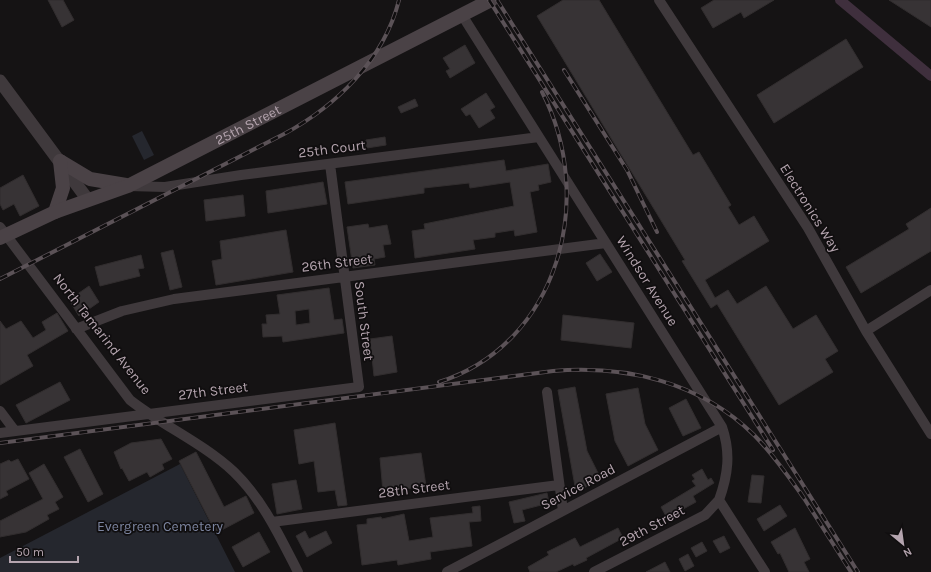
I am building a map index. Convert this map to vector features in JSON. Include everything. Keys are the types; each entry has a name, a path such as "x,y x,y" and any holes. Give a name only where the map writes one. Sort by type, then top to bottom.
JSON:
{"main road":[{"name":"25th Street","path":"2,233 128,186 491,0"},
{"path":"60,161 90,179 128,186"},
{"path":"55,212 63,188 60,161"}],"street":[{"name":"Electronics Way","path":"659,0 808,228 866,331 931,434"},
{"name":"Windsor Avenue","path":"462,15 722,427 728,446 728,461 725,484 719,500"},
{"path":"0,81 88,200"},
{"name":"25th Court","path":"128,186 165,188 330,164 539,137"},
{"name":"South Street","path":"330,164 359,387"},
{"name":"North Tamarind Avenue","path":"2,233 130,400 147,414 216,458 234,472 259,500 298,572"},
{"name":"26th Street","path":"76,329 122,311 148,304 606,243"},
{"path":"866,331 931,290"},
{"name":"27th Street","path":"0,433 359,387"},
{"path":"547,392 563,511"},
{"path":"0,411 15,431"},
{"name":"Service Road","path":"447,572 722,427"},
{"name":"28th Street","path":"272,522 559,484"},
{"path":"719,500 765,572"},
{"name":"29th Street","path":"594,572 705,515 719,500"}],"green space":[{"path":"142,131 154,155 144,160 132,136"},
{"name":"Evergreen Cemetery","path":"180,464 235,572 0,572 0,558"}],"building":[{"path":"48,0 63,0 74,20 62,27"},
{"path":"563,0 599,0 693,155 699,152 731,205 728,207 739,225 754,216 769,241 705,280 715,298 728,290 737,304 766,286 793,329 816,315 838,351 825,359 833,372 779,405 717,304 711,308 682,261 685,260 537,16"},
{"path":"714,0 774,0 744,18 741,12 713,28 701,8"},
{"path":"889,0 931,0 931,27"},
{"path":"846,39 863,67 774,123 757,95"},
{"path":"465,45 475,63 450,78 446,71 450,69 443,58"},
{"path":"486,93 495,107 490,110 495,118 479,128 470,114 466,116 461,109"},
{"path":"415,99 418,106 401,113 398,107"},
{"path":"385,137 386,145 367,148 366,140"},
{"path":"504,160 506,171 548,164 551,182 538,185 539,190 530,192 537,232 515,236 514,230 495,233 495,237 473,240 475,249 415,258 412,231 425,229 424,224 514,206 510,182 470,188 469,183 424,188 424,193 348,204 345,182"},
{"path":"23,175 39,206 20,216 14,204 3,210 0,204 0,188"},
{"path":"323,182 327,204 268,213 266,191"},
{"path":"243,195 245,216 206,221 204,200"},
{"path":"931,208 931,251 861,293 846,267 909,229 906,224"},
{"path":"368,224 369,228 387,225 391,244 383,245 385,257 374,259 375,265 353,268 347,227"},
{"path":"286,230 293,272 216,285 212,261 222,259 220,241"},
{"path":"173,250 182,287 170,290 161,253"},
{"path":"600,254 612,272 597,281 586,263"},
{"path":"141,255 144,268 138,269 140,276 100,286 95,267"},
{"path":"89,286 99,302 79,316 69,300"},
{"path":"329,288 334,320 342,319 344,333 283,342 282,336 263,337 262,324 267,324 266,315 280,314 277,295","holes":["309,309 310,323 296,325 295,311"]},
{"path":"57,313 68,331 27,355 33,366 0,385 0,321 6,329 21,321 33,338 46,330 42,322"},
{"path":"563,315 634,323 631,348 561,340"},
{"path":"392,336 397,372 374,376 370,339"},
{"path":"60,382 70,400 26,423 16,405"},
{"path":"575,387 587,451 601,479 576,492 558,390"},
{"path":"638,388 645,424 658,450 628,466 615,441 606,394"},
{"path":"686,399 701,428 683,436 669,408"},
{"path":"335,423 347,505 338,506 335,490 318,492 314,461 299,464 294,430"},
{"path":"161,439 172,459 162,464 164,469 150,477 147,472 129,481 122,468 121,469 114,452 131,443"},
{"path":"80,449 103,494 88,502 64,457"},
{"path":"196,452 224,507 246,496 254,513 216,533 179,461"},
{"path":"421,453 426,486 383,492 380,458"},
{"path":"18,459 29,479 6,491 8,495 0,499 0,464 9,460 11,462"},
{"path":"44,464 63,497 55,502 59,509 47,515 49,519 26,532 0,537 0,521 43,499 29,473"},
{"path":"702,469 708,480 711,478 714,483 693,496 696,502 667,518 661,507 696,486 692,481 695,479 692,475"},
{"path":"752,475 764,476 761,503 748,502"},
{"path":"296,480 302,509 277,514 272,484"},
{"path":"547,493 549,503 522,510 525,521 514,523 509,502"},
{"path":"780,505 787,516 764,531 757,519"},
{"path":"480,506 481,521 469,522 472,546 430,552 431,559 398,565 397,560 362,565 357,525 367,524 367,519 381,517 382,519 404,514 409,541 433,537 430,518 473,513 472,507"},
{"path":"618,528 623,538 586,558 587,560 574,566 573,564 556,572 530,572 528,567 549,555 547,552 575,538 580,547"},
{"path":"795,528 810,559 804,562 809,572 789,572 780,553 778,554 771,542"},
{"path":"305,531 309,539 326,531 332,543 307,557 296,536"},
{"path":"259,532 270,552 243,567 232,547"},
{"path":"724,536 730,548 720,553 713,541"},
{"path":"702,542 707,551 696,557 691,548"},
{"path":"688,554 694,566 685,571 679,559"},
{"path":"665,562 670,572 646,572"}],"waterway":[{"path":"840,0 931,76"}],"railway":[{"path":"0,279 284,134 322,110 355,79 370,61 392,22 399,0"},
{"path":"489,0 773,450"},
{"path":"497,0 858,572"},
{"path":"564,70 627,170 657,232"},
{"path":"439,382 480,363 513,336 539,301 556,262 565,220 566,177 558,133 542,92"},
{"path":"0,443 553,371 608,371 661,381 686,390 710,402 733,417 761,442 774,457 803,497"},
{"path":"800,492 851,572"}]}
